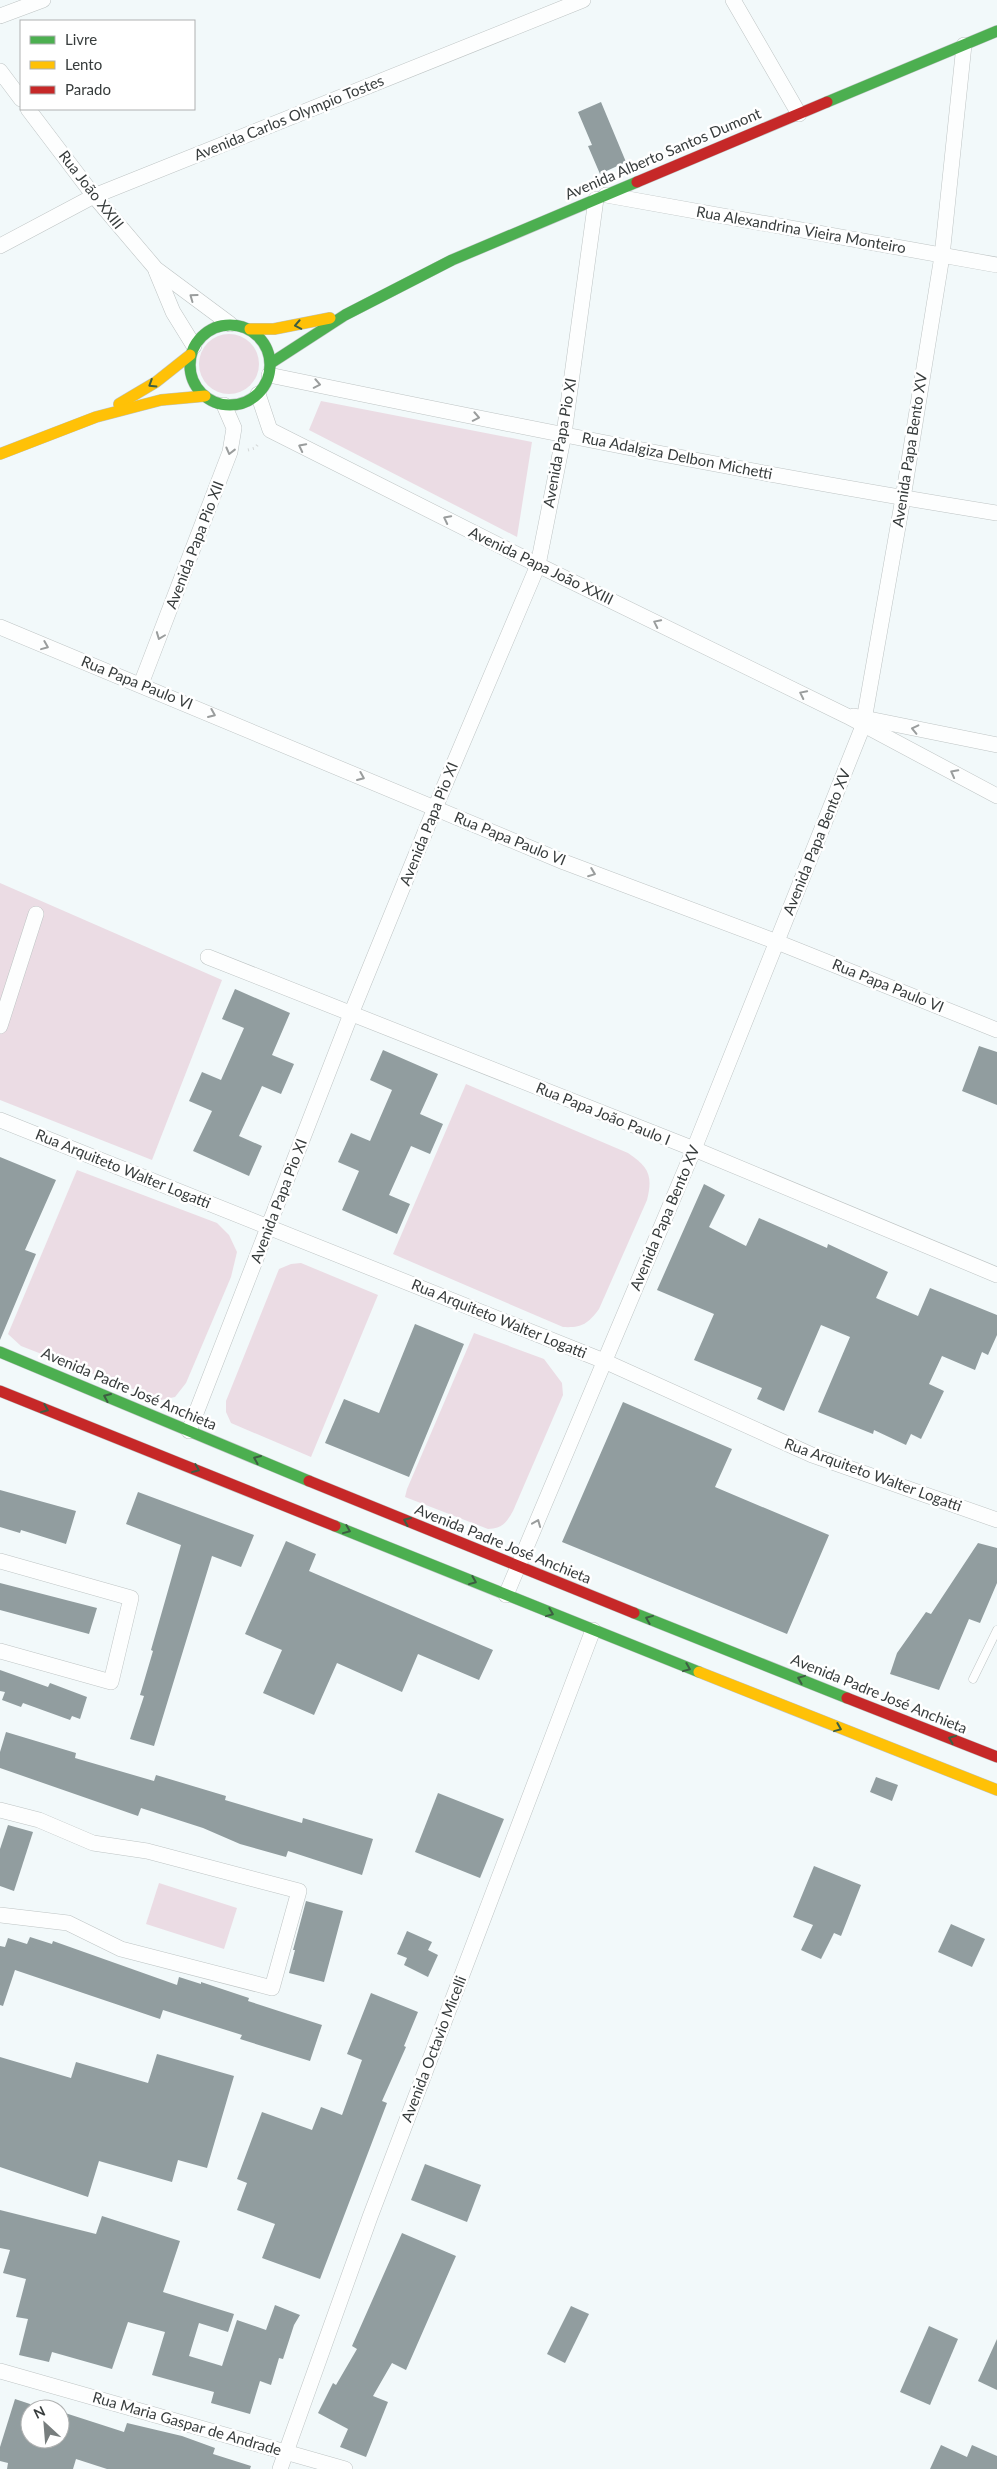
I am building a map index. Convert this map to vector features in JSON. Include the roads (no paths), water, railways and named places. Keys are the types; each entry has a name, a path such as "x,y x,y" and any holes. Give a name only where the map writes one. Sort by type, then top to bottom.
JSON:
{"main road":[{"name":"Avenida Alberto Santos Dumont","path":"270,369 345,315 452,260 997,31"},
{"name":"Avenida Alberto Santos Dumont","path":"250,329 274,330 345,315"},
{"path":"96,417 156,382 192,350 209,330 230,324 250,329 264,344 270,369 258,394 242,403 224,405 205,396 191,378 192,350"},
{"path":"0,454 96,417 161,400 205,396"},
{"name":"Avenida Padre José Anchieta","path":"0,1352 519,1568 997,1757"},
{"path":"0,1390 593,1630 997,1790"}],"street":[{"path":"0,16 42,0"},
{"name":"Avenida Carlos Olympio Tostes","path":"0,246 94,196 583,0"},
{"path":"733,0 799,114"},
{"name":"Avenida Papa Bento XV","path":"506,1595 694,1149 864,721 903,498 942,256 964,45"},
{"path":"0,71 20,98"},
{"name":"Rua João XXIII","path":"29,110 94,196 156,270 230,324"},
{"name":"Rua Alexandrina Vieira Monteiro","path":"600,197 997,265"},
{"name":"Avenida Papa Pio XI","path":"190,1431 351,1014 435,808 538,565 564,434 600,197"},
{"name":"Rua João XXIII","path":"156,270 173,312 192,350"},
{"name":"Rua Adalgiza Delbon Michetti","path":"270,369 564,434 903,498 997,513"},
{"name":"Avenida Papa João XXIII","path":"258,394 270,430 538,565 847,716 864,721 997,796"},
{"name":"Avenida Papa Pio XII","path":"141,684 230,452 234,428 224,405"},
{"name":"Rua Papa Paulo VI","path":"0,627 141,684 564,862 777,942 997,1030"},
{"path":"864,721 997,745"},
{"path":"0,1026 36,914"},
{"name":"Rua Papa João Paulo I","path":"208,957 694,1149 997,1275"},
{"name":"Rua Arquiteto Walter Logatti","path":"0,1120 604,1361 812,1455 997,1520"},
{"path":"0,1561 131,1598 112,1682 0,1651"},
{"name":"Avenida Octavio Micelli","path":"280,2469 370,2217 593,1630"},
{"path":"0,1810 39,1820 93,1843 147,1851 299,1891 272,1988 121,1949 68,1923 0,1915"},
{"name":"Rua Maria Gaspar de Andrade","path":"0,2371 345,2469"}],"lane":[{"path":"973,1679 997,1630"}]}
